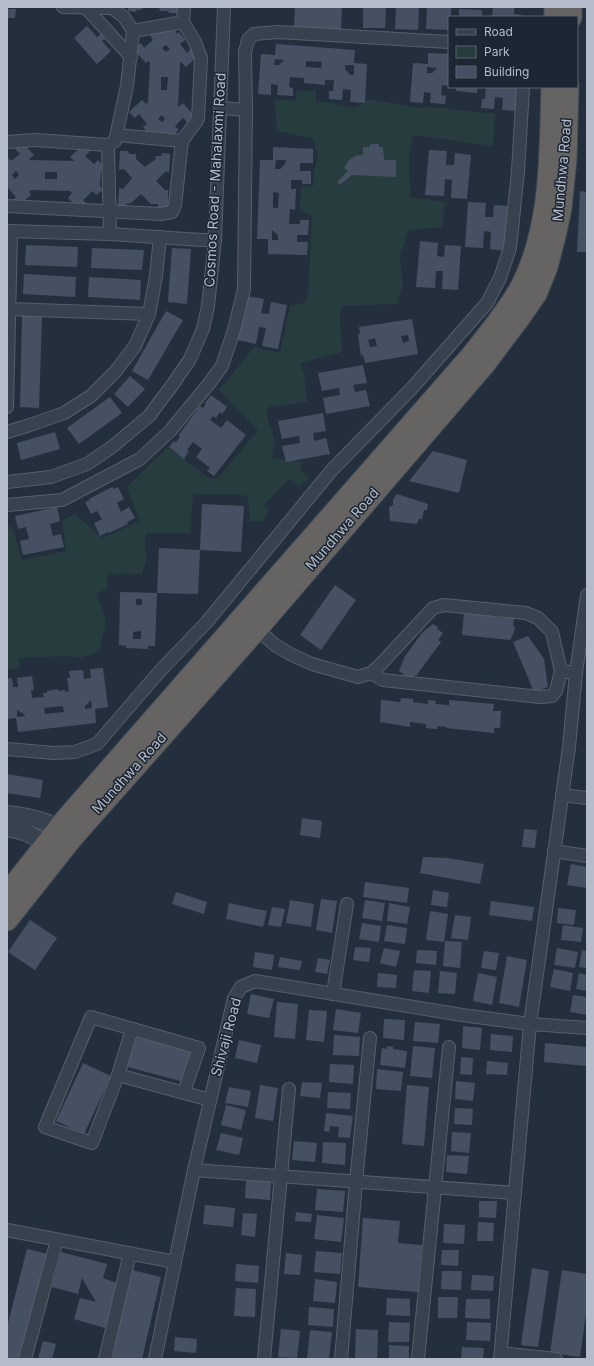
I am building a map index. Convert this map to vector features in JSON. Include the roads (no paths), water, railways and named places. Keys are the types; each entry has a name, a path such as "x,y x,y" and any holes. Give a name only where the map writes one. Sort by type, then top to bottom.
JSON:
{"highway":[{"name":"Mundhwa Road","path":"65,832 257,629 333,527 472,355 522,286 532,262 545,206 550,157 552,88"},
{"name":"Mundhwa Road","path":"7,920 51,850 65,832 333,527 484,364 536,294 547,267 561,208 566,158 568,88"},
{"name":"Mundhwa Road","path":"7,894 51,850"}],"street":[{"path":"7,142 35,140 108,146 115,141 127,86 133,31 124,17 112,8 63,7"},
{"path":"7,206 161,214 172,212 175,205 182,141 198,119 202,58 195,42 183,22 184,7"},
{"name":"Cosmos Road - Mahalaxmi Road","path":"7,482 51,477 87,464 112,447 149,416 190,359 203,329 208,306 215,240 224,7"},
{"path":"86,8 131,57"},
{"path":"133,31 183,22"},
{"path":"7,505 62,500 140,459 170,431 208,386 222,366 234,330 244,289 246,110 245,52 248,40 254,34 278,32 448,42"},
{"path":"7,749 75,752 96,744 160,671 206,623 331,471 412,388 487,303 500,278 510,248 518,171 523,88"},
{"path":"220,108 246,110"},
{"path":"117,135 182,141"},
{"path":"108,146 110,234"},
{"path":"7,407 9,231 110,234 215,240"},
{"path":"7,432 64,413 91,396 115,372 135,346 149,314 156,276 160,237"},
{"path":"9,309 149,314"},
{"path":"556,1359 501,1356 530,1024 569,747 576,673 587,595"},
{"path":"257,629 275,645 290,654 312,664 358,677 371,673 380,665 433,608 444,604 526,613 538,618 552,632 561,671 556,691 552,696 540,697 383,680 371,673"},
{"path":"561,671 576,673"},
{"path":"562,795 587,798"},
{"path":"7,814 20,815 65,832"},
{"path":"7,828 33,835 51,850"},
{"path":"554,851 587,856"},
{"path":"334,994 347,904"},
{"name":"Shivaji Road","path":"155,1359 210,1100 234,998 241,987 255,982 456,1014 530,1024 587,1028"},
{"path":"132,1029 118,1075 92,1143 46,1127 91,1017 199,1048 184,1092"},
{"path":"341,1359 370,1038"},
{"path":"418,1359 449,1047"},
{"path":"118,1075 210,1100"},
{"path":"264,1359 289,1089"},
{"path":"194,1170 515,1193"},
{"path":"7,1230 175,1262"},
{"path":"25,1359 57,1240"},
{"path":"105,1359 130,1254"}]}
